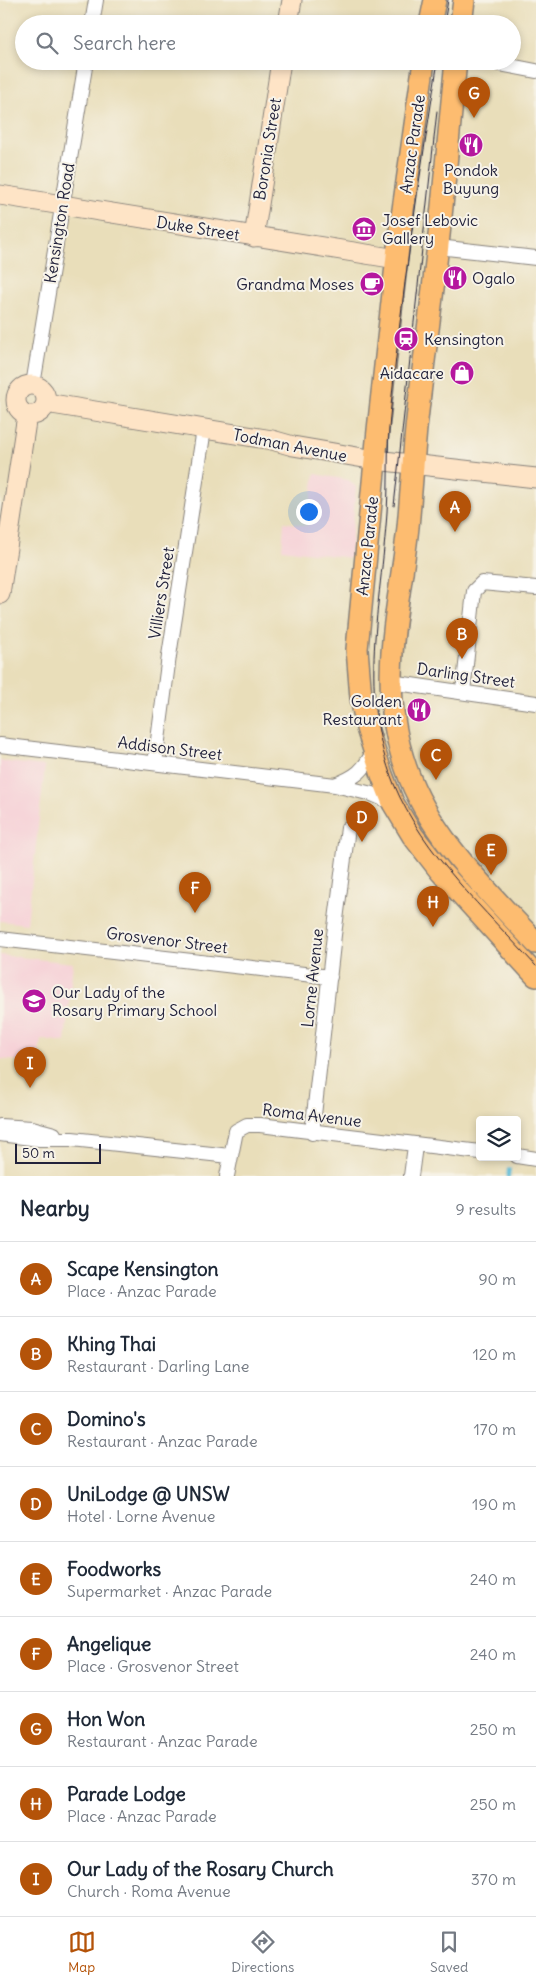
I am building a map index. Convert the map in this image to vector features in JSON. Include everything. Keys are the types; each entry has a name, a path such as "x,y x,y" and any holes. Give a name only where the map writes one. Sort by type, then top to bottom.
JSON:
{"main road":[{"path":"432,15 435,0"},
{"path":"462,15 464,0"},
{"name":"Anzac Parade","path":"423,70 396,260 375,460 357,649 361,698 374,750 393,803 413,836 429,857 536,976"},
{"name":"Anzac Parade","path":"455,70 438,247 413,464 408,529 394,626 390,682 392,713 399,748 411,783 430,819 464,864 536,943"}],"street":[{"path":"94,15 96,0"},
{"path":"290,15 292,0"},
{"path":"521,68 536,71"},
{"name":"Kensington Road","path":"33,385 84,70"},
{"name":"Boronia Street","path":"254,237 281,70"},
{"name":"Duke Street","path":"0,195 396,260"},
{"path":"438,247 536,258"},
{"path":"33,385 41,389 46,398 46,403 37,414 27,415 19,411 15,402 8,396 20,389 33,385"},
{"name":"Todman Avenue","path":"46,403 375,460 536,478"},
{"path":"0,594 27,415"},
{"name":"Villiers Street","path":"155,763 170,646 204,429"},
{"path":"463,692 474,591 482,583 536,588"},
{"name":"Darling Street","path":"390,682 536,702"},
{"name":"Addison Street","path":"0,745 335,785 372,794 393,803"},
{"path":"335,785 358,774 374,750"},
{"name":"Lorne Avenue","path":"312,1132 348,828"},
{"name":"Grosvenor Street","path":"0,939 330,977"},
{"name":"Roma Avenue","path":"227,1176 236,1131 247,1125 260,1125 415,1146 476,1152"},
{"path":"0,1126 32,1128 72,1139"},
{"path":"0,1134 39,1139 72,1139 230,1156"},
{"path":"410,1176 415,1146"},
{"path":"521,1157 536,1159"}],"shaded area":[{"path":"315,474 349,480 356,487 350,558 282,549 284,522 307,526"},
{"path":"0,761 45,766 27,924 0,921"},
{"name":"Our Lady of the Rosary Primary School","path":"0,955 73,963 65,1042 41,1039 38,1063 0,1059"}],"waterway":[{"path":"508,1176 509,1169"}],"tram line":[{"path":"446,15 448,0"},
{"path":"437,70 399,327 390,416 387,512 374,649 376,716 383,750 394,784 406,810 421,834 457,881 536,966"},
{"path":"394,506 437,111"}],"place":[{"name":"Hon Won","path":"474,118"},
{"name":"Pondok Buyung","path":"471,145"},
{"name":"Josef Lebovic Gallery","path":"364,229"},
{"name":"Ogalo","path":"455,278"},
{"name":"Grandma Moses","path":"372,284"},
{"name":"Kensington","path":"406,339"},
{"name":"Aidacare","path":"462,373"},
{"name":"Scape Kensington","path":"455,532"},
{"name":"Khing Thai","path":"462,659"},
{"name":"Golden Restaurant","path":"419,710"},
{"name":"Domino's","path":"436,780"},
{"name":"UniLodge @ UNSW","path":"362,842"},
{"name":"Foodworks","path":"491,875"},
{"name":"Angelique","path":"195,913"},
{"name":"Parade Lodge","path":"433,927"},
{"name":"Our Lady of the Rosary Primary School","path":"34,1001"},
{"name":"Our Lady of the Rosary Church","path":"30,1088"}]}
